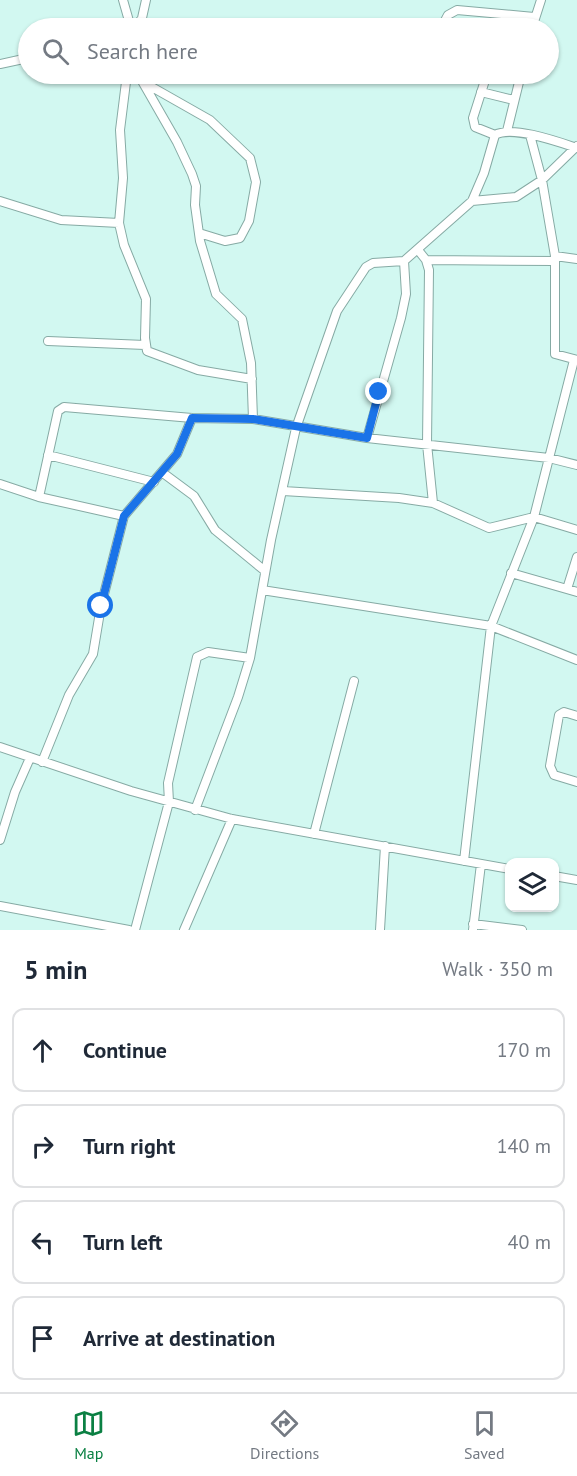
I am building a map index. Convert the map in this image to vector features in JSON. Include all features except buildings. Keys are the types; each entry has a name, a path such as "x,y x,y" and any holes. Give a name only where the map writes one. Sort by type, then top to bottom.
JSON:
{"street":[{"path":"123,0 129,18"},
{"path":"142,18 146,0"},
{"path":"446,18 457,10 534,17 541,0"},
{"path":"0,64 18,60"},
{"path":"126,84 120,130 123,178 119,223 124,245 146,299 145,345 152,355 198,370 252,379"},
{"path":"144,84 177,142 192,174 196,186 195,205 199,233 216,294 242,319 248,340 253,419"},
{"path":"147,84 210,120 250,158 255,172 249,221 240,238 225,241 199,233"},
{"path":"484,84 472,124 495,135 507,131 577,148"},
{"path":"507,131 518,84"},
{"path":"481,92 514,100"},
{"path":"195,810 238,697 250,658 296,428 337,311 361,273 373,263 404,261 471,201 484,173 495,135"},
{"path":"464,861 491,626 534,517 575,360 555,354 555,259 542,180 530,135"},
{"path":"471,201 516,197 542,180 577,148"},
{"path":"0,201 61,220 119,223"},
{"path":"418,250 426,260 429,290 427,444 433,503"},
{"path":"426,260 577,259"},
{"path":"367,438 401,318 406,294 404,261"},
{"path":"48,341 145,345"},
{"path":"39,497 60,407 192,418 253,419 296,428 367,438 549,458 577,465"},
{"path":"42,762 69,695 93,654 101,606 124,516 177,454 192,418"},
{"path":"48,455 154,482"},
{"path":"163,473 194,496 216,530 266,570"},
{"path":"0,484 39,497 124,516"},
{"path":"283,491 399,498 433,503 489,528 534,517 577,530"},
{"path":"567,589 577,557"},
{"path":"511,573 577,592"},
{"path":"262,590 491,626 577,660"},
{"path":"135,930 169,801 168,783 197,657 208,652 250,658"},
{"path":"314,834 354,681"},
{"path":"577,716 564,712 559,715 550,766 554,775 577,782"},
{"path":"0,747 195,810 232,819 505,868"},
{"path":"0,840 15,792 30,758"},
{"path":"184,930 232,819"},
{"path":"380,930 385,846"},
{"path":"481,864 473,927 522,930"},
{"path":"559,877 577,880"},
{"path":"0,906 129,930"}],"route":[{"path":"101,606 124,516 177,454 192,418 253,419 296,428 367,438 379,392"}]}
